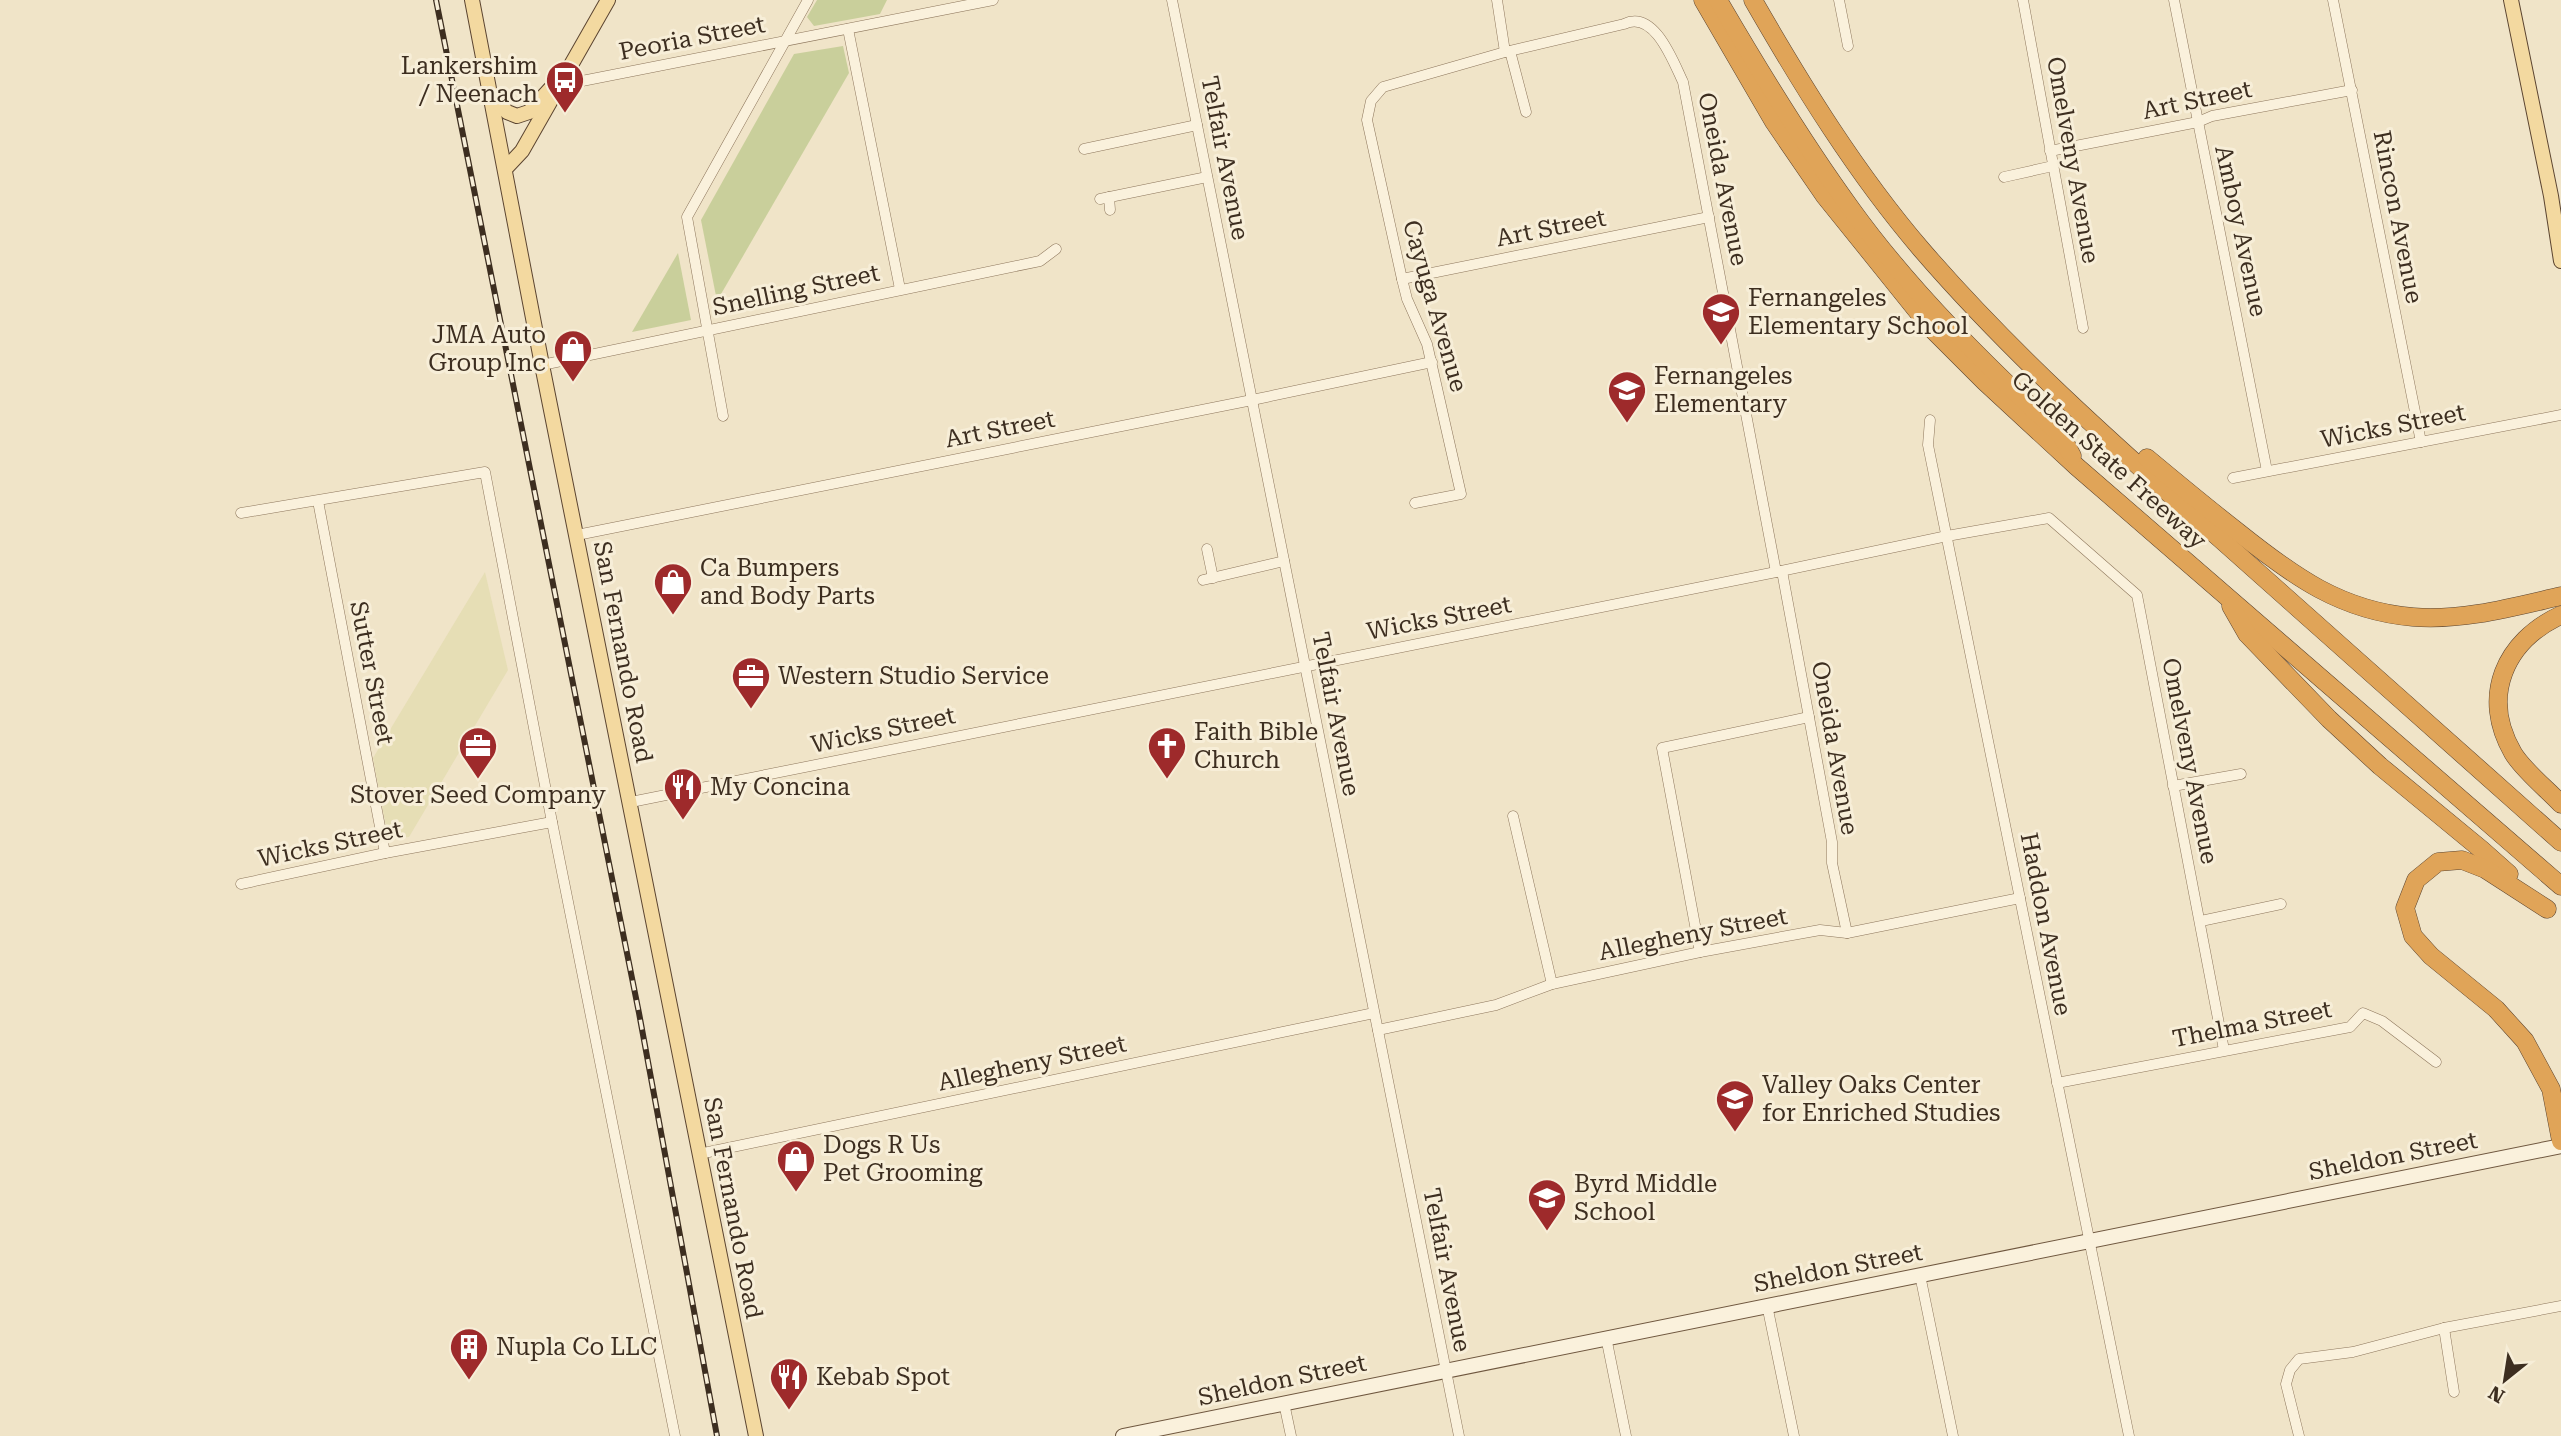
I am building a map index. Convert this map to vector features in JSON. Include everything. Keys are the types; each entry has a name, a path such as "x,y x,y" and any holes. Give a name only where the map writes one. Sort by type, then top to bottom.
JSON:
{"highway":[{"name":"Golden State Freeway","path":"1703,0 1774,122 1824,195 1931,328 2076,466 2561,886"},
{"path":"1718,0 1790,121 1853,213 1959,336 2062,435 2076,466"},
{"path":"1727,0 1802,126 1889,245 1937,301 2039,404 2076,410"},
{"name":"Golden State Freeway","path":"1754,0 1805,90 1862,173 1920,248 1973,306 2111,442 2561,842"},
{"path":"2111,442 2142,454 2290,573 2343,600 2374,610 2414,617 2465,616 2561,596"},
{"path":"2227,596 2247,634 2329,719 2380,766 2482,849 2561,921"},
{"path":"2561,615 2533,631 2518,646 2501,680 2498,708 2501,724 2514,754 2561,804"},
{"path":"2547,909 2485,869 2462,860 2438,862 2416,880 2405,908 2413,936 2421,946 2497,1009 2525,1041 2551,1088 2561,1140"}],"main road":[{"name":"San Fernando Road","path":"472,0 542,365 756,1436"},
{"path":"506,168 522,151 608,0"},
{"path":"2511,0 2551,196 2561,261"},
{"path":"490,94 508,112 522,115 530,112 566,74"},
{"name":"Sheldon Street","path":"1126,1436 2561,1146"}],"street":[{"path":"723,416 685,221 808,0"},
{"name":"Peoria Street","path":"566,74 582,81 993,0"},
{"name":"Telfair Avenue","path":"1172,0 1459,1436"},
{"path":"1497,0 1507,52 1526,112"},
{"path":"1839,0 1848,46"},
{"name":"Omelveny Avenue","path":"2023,0 2082,328"},
{"name":"Amboy Avenue","path":"2174,0 2267,471"},
{"name":"Rincon Avenue","path":"2333,0 2421,442"},
{"name":"Oneida Avenue","path":"1507,52 1633,19 1644,22 1656,33 1682,82 1809,717 1832,842 1832,863 1847,933"},
{"path":"848,29 900,289"},
{"name":"Cayuga Avenue","path":"1416,503 1461,494 1432,362 1402,279 1367,120 1371,101 1383,88 1507,52"},
{"name":"Art Street","path":"2050,151 2198,122 2212,116 2352,90"},
{"path":"1084,149 1197,125"},
{"path":"2004,177 2053,166"},
{"path":"1110,210 1104,198 1207,177"},
{"name":"Art Street","path":"1402,279 1709,218"},
{"name":"Snelling Street","path":"542,365 1040,261 1056,249"},
{"name":"Art Street","path":"577,535 1432,362"},
{"name":"Wicks Street","path":"2234,478 2561,415"},
{"name":"Haddon Avenue","path":"1930,419 1928,445 2129,1436"},
{"path":"241,513 485,472 675,1436"},
{"name":"Sutter Street","path":"318,501 385,853"},
{"name":"Omelveny Avenue","path":"2049,518 2137,595 2224,1050"},
{"name":"Wicks Street","path":"631,803 1947,536 2049,518"},
{"path":"1207,549 1208,579 1284,561"},
{"path":"1700,952 1662,748 1809,717"},
{"path":"2173,786 2241,774"},
{"path":"1513,817 1552,984"},
{"name":"Wicks Street","path":"242,884 385,853 552,822"},
{"name":"Allegheny Street","path":"1378,1030 1496,1005 1552,984 1700,952 1820,930 1847,933 2020,898"},
{"path":"2201,921 2281,904"},
{"name":"Allegheny Street","path":"699,1154 1374,1013"},
{"name":"Thelma Street","path":"2057,1083 2350,1027 2363,1013 2382,1021 2436,1062"},
{"path":"1920,1275 1953,1436"},
{"path":"1767,1306 1794,1436"},
{"path":"2299,1436 2286,1384 2290,1370 2299,1359 2353,1352 2444,1328 2561,1306"},
{"path":"2444,1328 2454,1392"},
{"path":"1606,1337 1626,1436"},
{"path":"1284,1403 1291,1436"}],"shaded area":[{"path":"485,572 508,670 409,837 391,839 386,827 373,758"}],"green space":[{"path":"817,0 887,0 880,14 814,26 807,17"},
{"path":"843,46 849,73 717,301 701,220 794,54"},
{"path":"678,253 691,320 632,332"}],"railway":[{"path":"436,0 639,1013 717,1436"}],"place":[{"name":"Lankershim / Neenach","path":"565,114"},
{"name":"Fernangeles Elementary School","path":"1721,346"},
{"name":"JMA Auto Group Inc","path":"573,383"},
{"name":"Fernangeles Elementary","path":"1627,424"},
{"name":"Ca Bumpers and Body Parts","path":"673,616"},
{"name":"Western Studio Service","path":"751,710"},
{"name":"Stover Seed Company","path":"478,780"},
{"name":"Faith Bible Church","path":"1167,780"},
{"name":"My Concina","path":"683,821"},
{"name":"Valley Oaks Center for Enriched Studies","path":"1735,1133"},
{"name":"Dogs R Us Pet Grooming","path":"796,1193"},
{"name":"Byrd Middle School","path":"1547,1232"},
{"name":"Nupla Co LLC","path":"469,1381"},
{"name":"Kebab Spot","path":"789,1411"}]}
